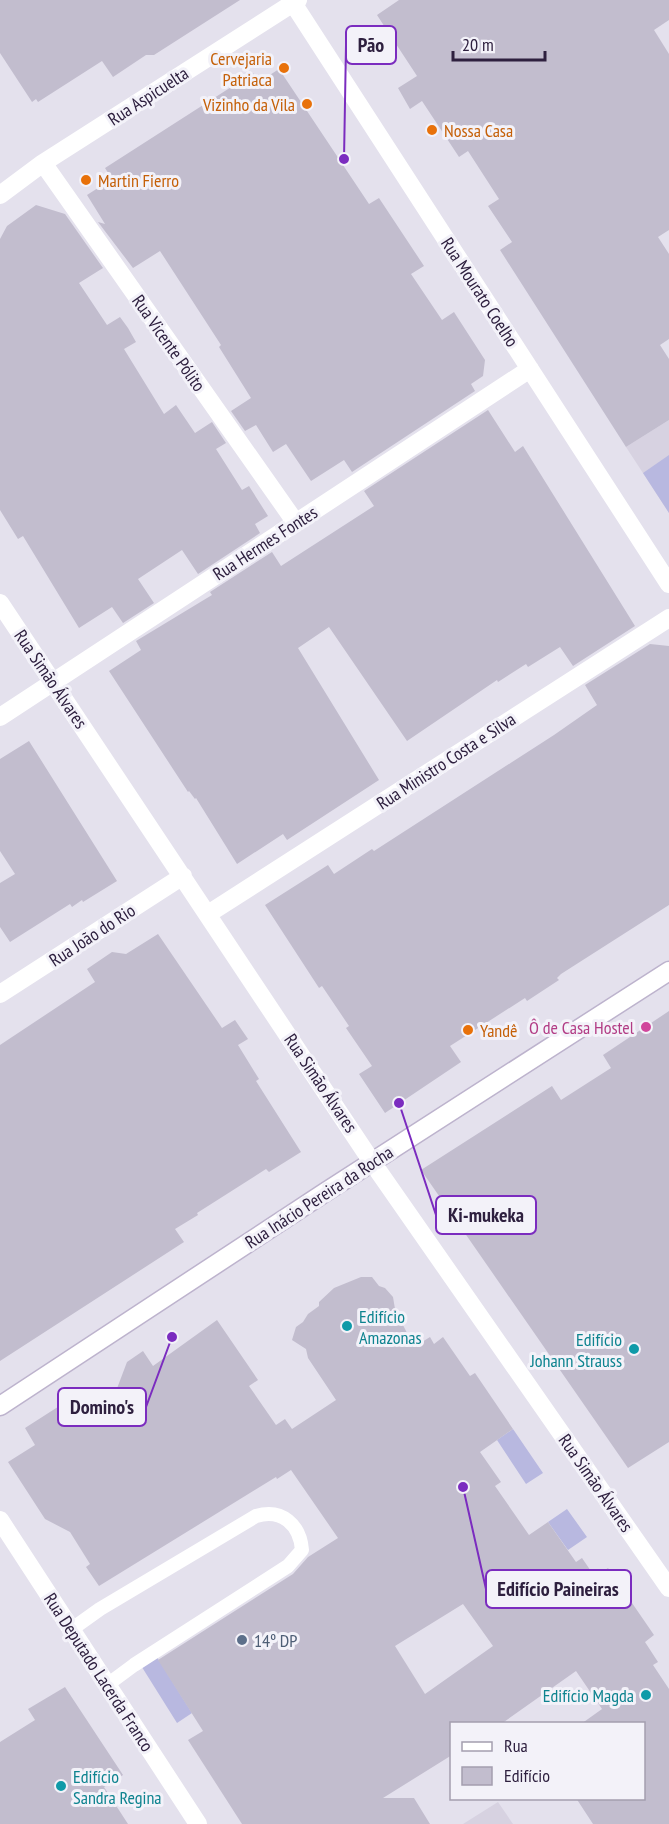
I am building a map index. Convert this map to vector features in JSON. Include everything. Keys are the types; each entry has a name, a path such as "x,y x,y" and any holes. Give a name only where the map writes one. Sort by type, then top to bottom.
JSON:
{"street":[{"name":"Rua Aspicuelta","path":"0,195 43,163 294,1"},
{"name":"Rua Mourato Coelho","path":"294,1 669,584"},
{"name":"Rua Vicente Pólito","path":"43,163 296,523"},
{"name":"Rua Hermes Fontes","path":"0,717 530,369"},
{"name":"Rua Simão Álvares","path":"0,603 372,1162 669,1588"},
{"name":"Rua Ministro Costa e Silva","path":"208,914 669,618"},
{"name":"Rua João do Rio","path":"0,994 183,876"},
{"name":"Rua Inácio Pereira da Rocha","path":"0,1406 669,971"},
{"name":"Rua Deputado Lacerda Franco","path":"0,1520 198,1824"}],"lane":[{"path":"72,1629 100,1609 256,1516 276,1514 286,1518 299,1534 302,1550 288,1566 134,1665 107,1685"}],"shaded area":[{"path":"669,420 669,513 626,447"},
{"path":"669,455 669,513 643,473"},
{"path":"513,1429 543,1473 526,1484 497,1440"},
{"path":"567,1509 587,1537 568,1550 548,1522"},
{"path":"155,1654 192,1713 177,1723 140,1664"},
{"path":"498,1802 513,1824 463,1824"}],"building":[{"path":"0,0 240,0 154,55 146,55 113,77 102,61 38,102 36,99 32,102 0,53"},
{"path":"399,0 669,0 669,20 654,30 669,54 669,230 658,237 669,254 669,339 660,345 669,359 669,420 626,447 500,250 512,242 488,206 499,199 468,151 459,157 422,101 410,109 398,88 417,76 377,15"},
{"path":"279,69 369,204 379,198 424,266 411,274 442,320 454,312 485,360 483,376 471,384 475,391 352,472 344,460 311,481 286,444 273,452 256,425 245,431 231,411 251,398 219,347 221,345 160,251 133,268 98,222 105,224 87,195 112,179 105,168 253,73 259,82"},
{"path":"36,205 65,214 103,268 79,283 107,325 120,317 128,328 136,342 124,349 164,414 176,405 195,433 212,422 226,443 216,449 242,490 249,486 268,516 255,524 260,533 198,574 182,550 138,579 154,603 123,623 112,607 79,628 23,536 18,539 0,510 0,239 7,226"},
{"path":"488,410 515,452 523,446 635,626 573,666 560,647 528,667 526,664 498,682 497,680 407,741 329,627 298,648 379,780 287,840 283,834 237,864 196,798 188,792 109,671 141,650 136,641 212,595 210,592 272,552 281,566 374,506 364,491"},
{"path":"650,644 669,646 669,905 561,974 557,978 559,980 527,1001 525,998 450,1046 461,1062 385,1113 359,1074 372,1066 346,1028 349,1026 322,986 319,988 265,905 328,865 334,874 372,849 374,851 554,735 597,705 585,685"},
{"path":"29,741 117,881 83,902 82,900 72,907 70,904 10,942 0,927 0,883 15,874 0,851 0,759"},
{"path":"158,934 222,1028 235,1020 248,1039 238,1045 259,1079 256,1081 301,1152 269,1172 266,1169 197,1213 198,1215 175,1229 184,1242 0,1361 0,1045 95,982 87,969 112,952 126,954"},
{"path":"669,1011 669,1442 628,1468 421,1170 552,1086 561,1100 611,1068 603,1055"},
{"path":"361,1277 372,1277 393,1297 395,1309 414,1347 430,1337 434,1344 443,1337 470,1376 475,1373 513,1429 480,1452 501,1482 495,1486 529,1535 548,1522 576,1562 582,1558 595,1577 608,1568 654,1635 645,1642 658,1662 653,1665 669,1689 669,1824 593,1824 577,1800 645,1800 645,1722 584,1722 602,1709 576,1671 504,1722 450,1722 450,1756 383,1798 414,1798 430,1824 242,1824 188,1740 203,1731 158,1660 293,1574 308,1557 338,1538 291,1470 99,1586 86,1567 90,1564 70,1532 45,1519 8,1462 35,1445 25,1428 64,1403 74,1417 99,1403 113,1399 127,1362 143,1351 153,1366 217,1320 258,1380 249,1386 276,1425 285,1419 292,1429 336,1400 308,1358 306,1349 292,1340 296,1327 319,1306 319,1302 334,1288","holes":["463,1604 493,1646 425,1694 395,1646"]},
{"path":"65,1687 123,1775 104,1787 128,1824 0,1824 0,1742 35,1720 28,1709"}],"place":[{"name":"Cervejaria Patriaca","path":"284,68"},
{"name":"Vizinho da Vila","path":"307,104"},
{"name":"Nossa Casa","path":"432,130"},
{"name":"Pão","path":"344,159"},
{"name":"Martin Fierro","path":"86,180"},
{"name":"Ô de Casa Hostel","path":"646,1027"},
{"name":"Yandê","path":"468,1030"},
{"name":"Ki-mukeka","path":"399,1103"},
{"name":"Edifício Amazonas","path":"347,1326"},
{"name":"Domino's","path":"172,1337"},
{"name":"Edifício Johann Strauss","path":"634,1349"},
{"name":"Edifício Paineiras","path":"463,1487"},
{"name":"14º DP","path":"242,1640"},
{"name":"Edifício Magda","path":"646,1695"},
{"name":"Edifício Sandra Regina","path":"61,1786"}]}
